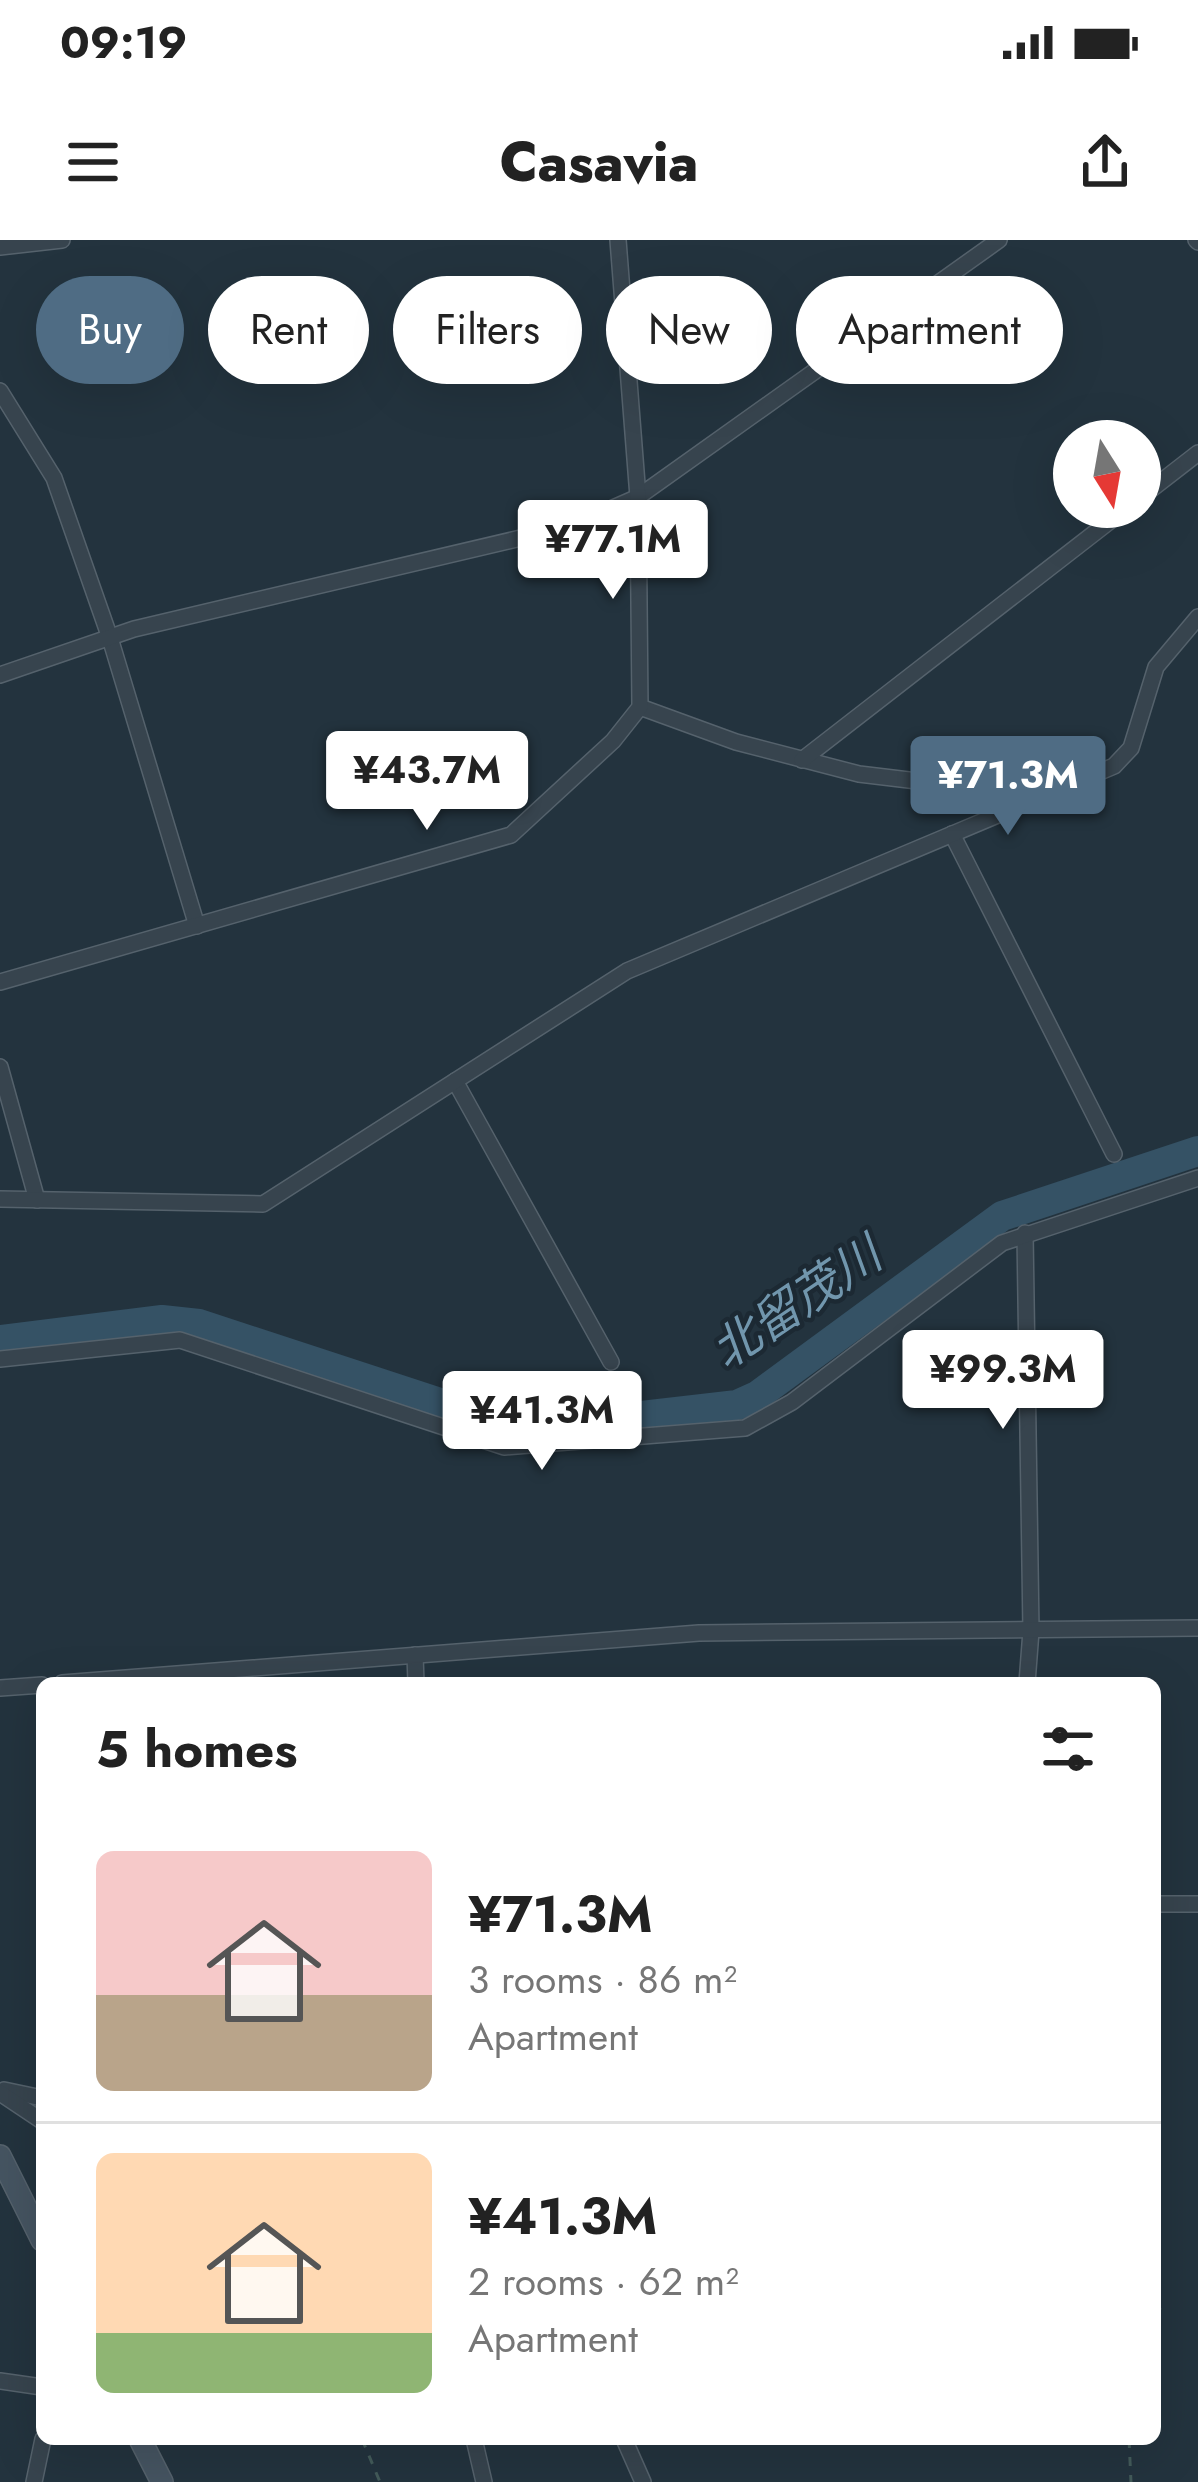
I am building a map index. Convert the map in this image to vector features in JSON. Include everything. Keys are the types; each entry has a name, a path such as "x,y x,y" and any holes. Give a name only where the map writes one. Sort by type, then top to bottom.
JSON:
{"street":[{"path":"0,247 62,240"},
{"path":"0,982 511,835 613,742 640,707 638,497 618,240"},
{"path":"0,675 110,638 572,526 638,497 999,240"},
{"path":"0,391 54,478 110,638 197,926"},
{"path":"1161,482 1198,453"},
{"path":"802,760 1101,528"},
{"path":"0,1199 262,1204 627,971 1096,776 1132,748 1156,667 1198,617"},
{"path":"640,707 860,774 1045,796"},
{"path":"952,834 1114,1154"},
{"path":"0,1067 37,1200"},
{"path":"455,1081 611,1362"},
{"path":"0,1359 180,1340 504,1447 745,1428 792,1402 1002,1243 1198,1178"},
{"path":"1025,1233 1031,1631 1027,1677"},
{"path":"138,1677 698,1633 1198,1628"},
{"path":"415,1655 416,1677"},
{"path":"0,1688 36,1685"},
{"path":"1161,1904 1198,1904"},
{"path":"0,2091 36,2097"},
{"path":"0,2091 36,2117"},
{"path":"0,2156 36,2228"},
{"path":"0,2381 36,2386"},
{"path":"34,2482 42,2445"},
{"path":"143,2445 161,2482"},
{"path":"475,2445 484,2482"},
{"path":"627,2445 643,2482"}],"path":[{"path":"365,2445 380,2482"},
{"path":"1130,2445 1131,2482"}],"waterway":[{"name":"北留茂川","path":"0,1340 162,1320 199,1324 504,1424 572,1424 737,1405 757,1396 1002,1216 1198,1151"}]}
